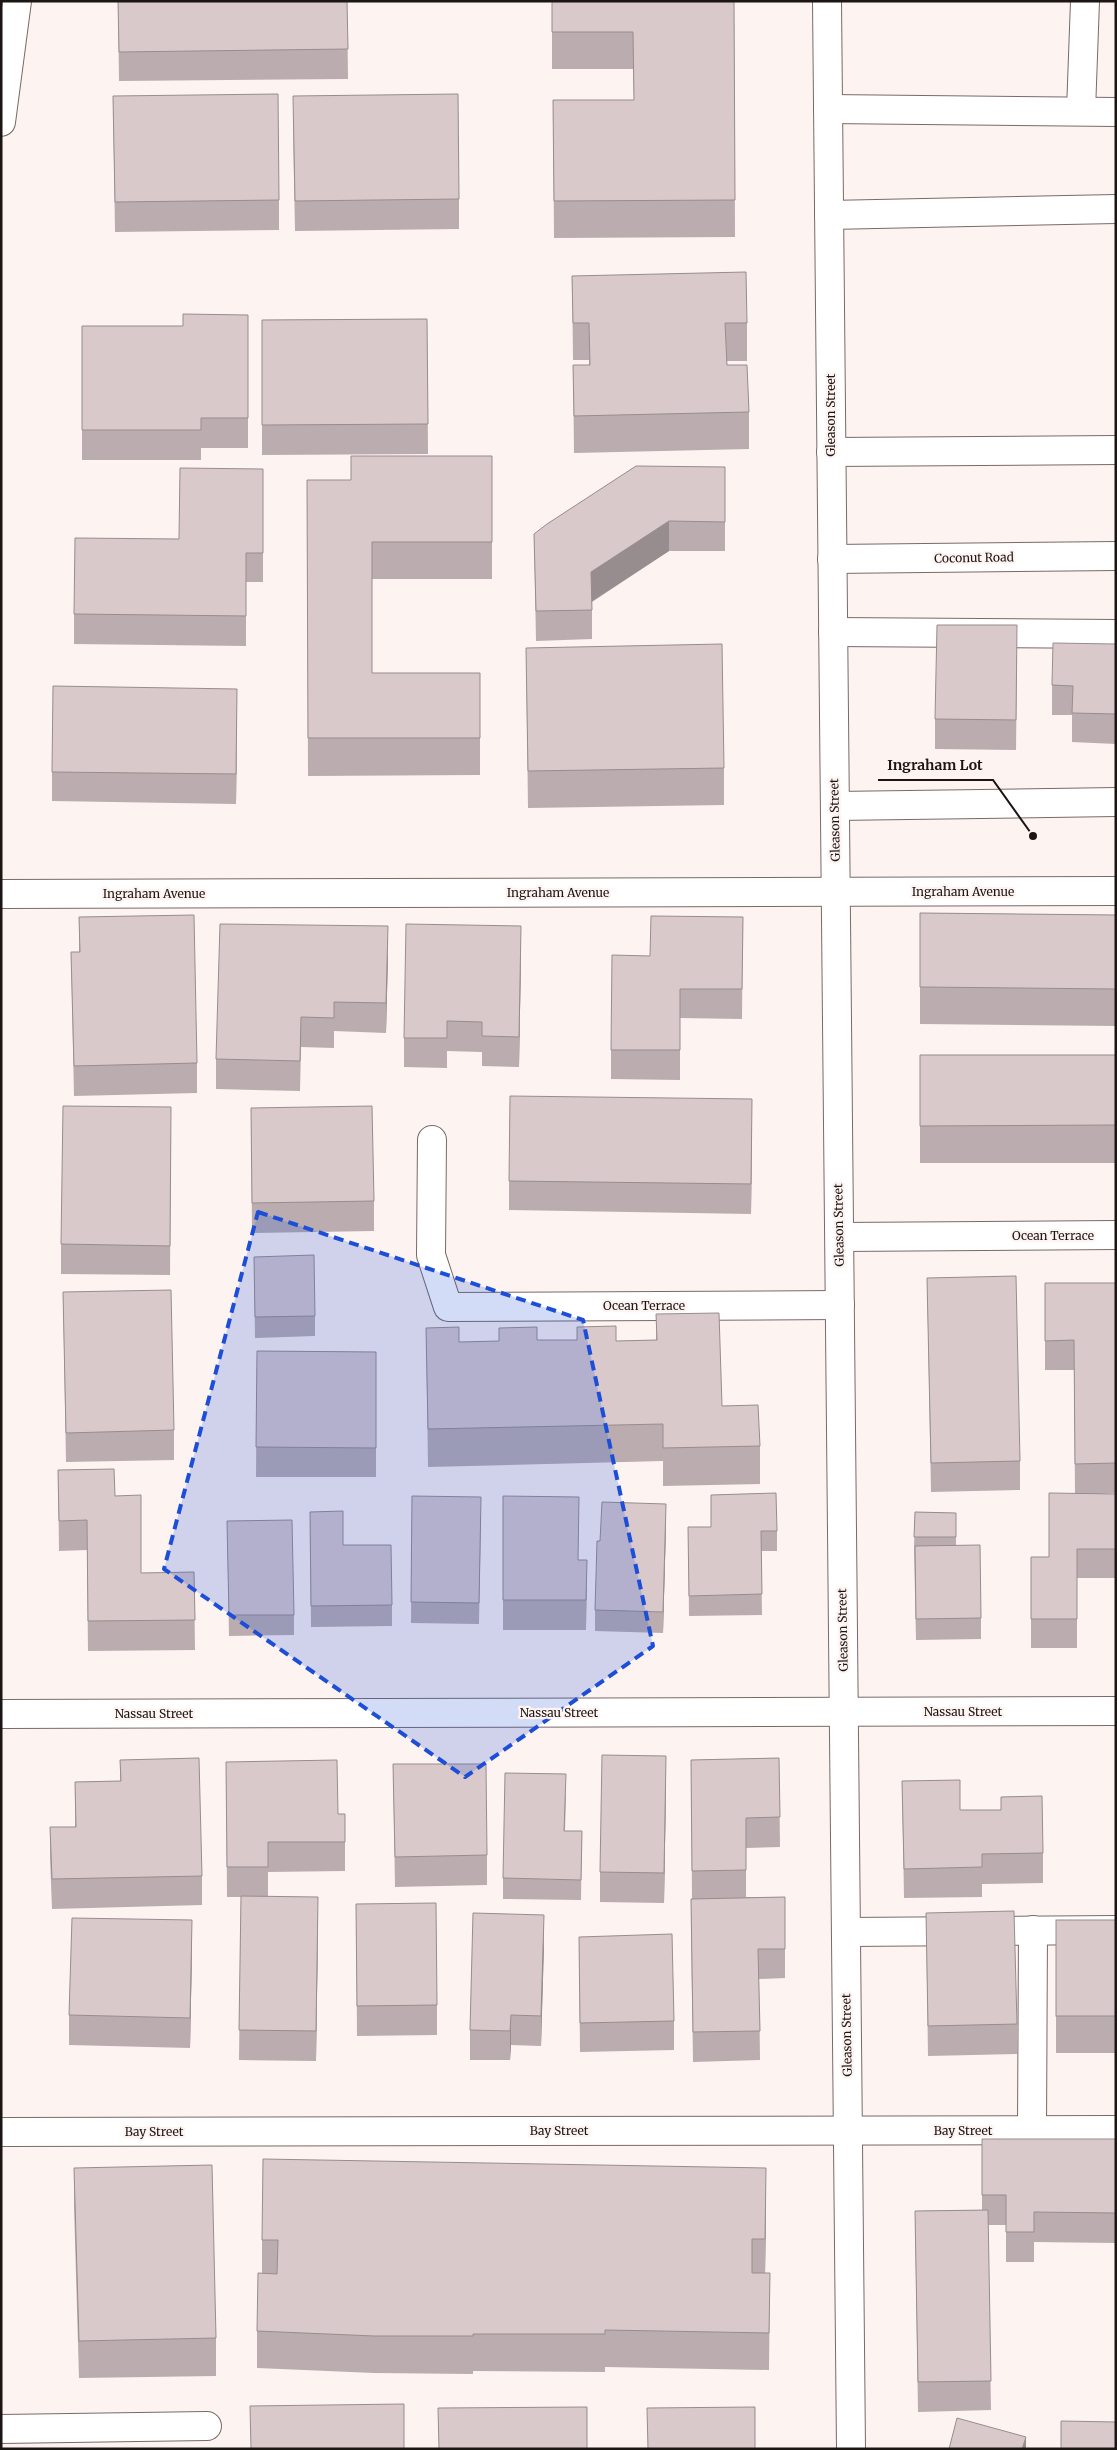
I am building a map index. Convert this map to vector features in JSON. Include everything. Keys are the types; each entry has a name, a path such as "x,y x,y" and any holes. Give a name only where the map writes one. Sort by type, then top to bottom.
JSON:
{"street":[{"path":"1,122 17,1"},
{"name":"Gleason Street","path":"827,1 851,2449"},
{"path":"1081,111 1085,1"},
{"path":"828,109 1116,112"},
{"path":"829,215 1116,209"},
{"path":"831,452 1116,450"},
{"name":"Coconut Road","path":"832,559 1116,556"},
{"path":"833,632 1116,634"},
{"path":"835,806 1116,802"},
{"name":"Ingraham Avenue","path":"1,894 1116,891"},
{"name":"Ocean Terrace","path":"432,1140 431,1255 448,1306 840,1305"},
{"name":"Ocean Terrace","path":"840,1237 1116,1235"},
{"name":"Nassau Street","path":"1,1714 1116,1711"},
{"path":"1032,2130 1033,1930"},
{"path":"846,1932 1116,1930"},
{"name":"Bay Street","path":"1,2132 1116,2130"},
{"path":"1,2429 207,2426"}],"highlighted area":[{"path":"258,1212 583,1320 653,1646 465,1777 164,1569"}],"building":[{"path":"118,1 347,1 348,49 119,52"},
{"path":"552,1 734,1 735,200 554,201 553,100 634,100 633,32 552,32"},
{"path":"278,94 279,200 115,202 113,96"},
{"path":"458,94 459,199 295,201 293,96"},
{"path":"746,272 747,323 725,323 727,365 747,365 749,412 574,416 573,365 590,365 589,323 573,323 572,276"},
{"path":"183,314 248,315 248,418 201,418 201,430 82,430 82,326 183,326"},
{"path":"427,319 428,424 262,425 262,320"},
{"path":"351,456 492,456 492,542 372,542 372,673 480,673 480,738 308,738 307,480 351,480"},
{"path":"636,466 725,467 725,522 669,521 591,572 592,610 536,611 534,534"},
{"path":"180,468 263,469 263,553 246,553 246,616 74,614 75,538 179,539"},
{"path":"937,625 1017,625 1016,720 935,719"},
{"path":"1053,643 1116,644 1116,714 1072,713 1073,686 1052,685"},
{"path":"722,644 724,768 528,771 526,648"},
{"path":"53,686 237,689 236,774 52,772"},
{"path":"920,913 1116,915 1116,989 920,987"},
{"path":"194,915 197,1063 74,1066 71,952 80,952 79,917"},
{"path":"651,916 743,917 742,989 680,989 680,1050 611,1050 612,955 650,956"},
{"path":"220,924 388,926 386,1003 334,1002 334,1018 301,1017 300,1061 216,1059"},
{"path":"406,924 521,926 519,1037 482,1036 482,1022 447,1021 447,1038 404,1038"},
{"path":"920,1055 1116,1055 1116,1125 920,1126"},
{"path":"510,1096 752,1099 751,1184 509,1181"},
{"path":"63,1106 171,1107 170,1246 61,1244"},
{"path":"372,1106 374,1201 252,1203 251,1108"},
{"path":"314,1255 315,1316 255,1317 254,1257"},
{"path":"1016,1276 1020,1461 931,1463 927,1278"},
{"path":"1045,1283 1116,1283 1116,1463 1075,1464 1074,1340 1045,1341"},
{"path":"171,1290 174,1430 66,1433 63,1292"},
{"path":"719,1313 722,1406 758,1405 760,1446 663,1448 663,1424 428,1429 426,1328 459,1327 459,1342 499,1341 499,1328 537,1327 537,1340 577,1340 577,1327 616,1326 616,1341 657,1340 656,1314"},
{"path":"257,1351 376,1352 376,1448 256,1447"},
{"path":"114,1469 115,1496 141,1495 141,1573 194,1572 195,1620 88,1621 87,1520 59,1521 58,1470"},
{"path":"776,1493 777,1531 761,1531 762,1594 689,1596 688,1527 711,1527 711,1495"},
{"path":"1049,1493 1116,1494 1116,1549 1077,1549 1077,1619 1031,1619 1031,1557 1049,1557"},
{"path":"412,1496 481,1497 479,1603 411,1602"},
{"path":"503,1496 579,1497 578,1560 587,1560 586,1600 503,1600"},
{"path":"602,1502 666,1504 663,1612 595,1610 597,1541 600,1541"},
{"path":"343,1511 343,1545 391,1545 392,1605 311,1606 310,1512"},
{"path":"915,1512 956,1513 956,1537 914,1537"},
{"path":"292,1520 294,1615 229,1615 227,1521"},
{"path":"980,1545 981,1618 916,1619 915,1546"},
{"path":"602,1755 666,1756 664,1873 600,1872"},
{"path":"199,1758 202,1876 52,1879 50,1827 76,1827 75,1782 121,1781 120,1760"},
{"path":"779,1758 780,1817 746,1818 746,1870 692,1871 691,1760"},
{"path":"337,1760 338,1814 345,1814 345,1842 268,1842 268,1867 227,1867 226,1762"},
{"path":"393,1764 486,1764 487,1855 395,1857"},
{"path":"505,1773 566,1774 564,1831 582,1831 581,1880 503,1878"},
{"path":"960,1780 960,1810 1001,1810 1001,1797 1042,1796 1043,1853 982,1854 982,1867 904,1869 902,1781"},
{"path":"241,1896 318,1897 316,2031 239,2030"},
{"path":"785,1897 785,1949 758,1949 760,2031 693,2032 691,1899"},
{"path":"436,1903 437,2005 357,2006 356,1904"},
{"path":"1014,1911 1017,2024 928,2026 926,1913"},
{"path":"473,1913 544,1915 541,2016 511,2015 510,2031 470,2030"},
{"path":"72,1918 192,1920 190,2018 69,2015"},
{"path":"1056,1920 1116,1920 1116,2016 1056,2016"},
{"path":"672,1934 674,2021 580,2023 579,1937"},
{"path":"982,2139 1116,2139 1116,2213 1034,2212 1034,2232 1006,2232 1006,2195 982,2195"},
{"path":"263,2159 766,2168 765,2239 752,2239 752,2273 770,2273 769,2333 605,2330 605,2334 374,2336 257,2331 258,2273 277,2274 278,2240 262,2240"},
{"path":"212,2165 216,2338 79,2341 74,2168"},
{"path":"988,2210 991,2381 918,2382 915,2211"},
{"path":"404,2404 404,2449 251,2449 250,2406"},
{"path":"587,2407 587,2449 439,2449 438,2408"},
{"path":"755,2407 755,2449 648,2449 647,2408"},
{"path":"957,2418 1026,2437 1022,2449 949,2449"},
{"path":"1061,2421 1116,2422 1116,2449 1061,2449"}],"place":[{"name":"Ingraham Lot","path":"1033,836"}]}
